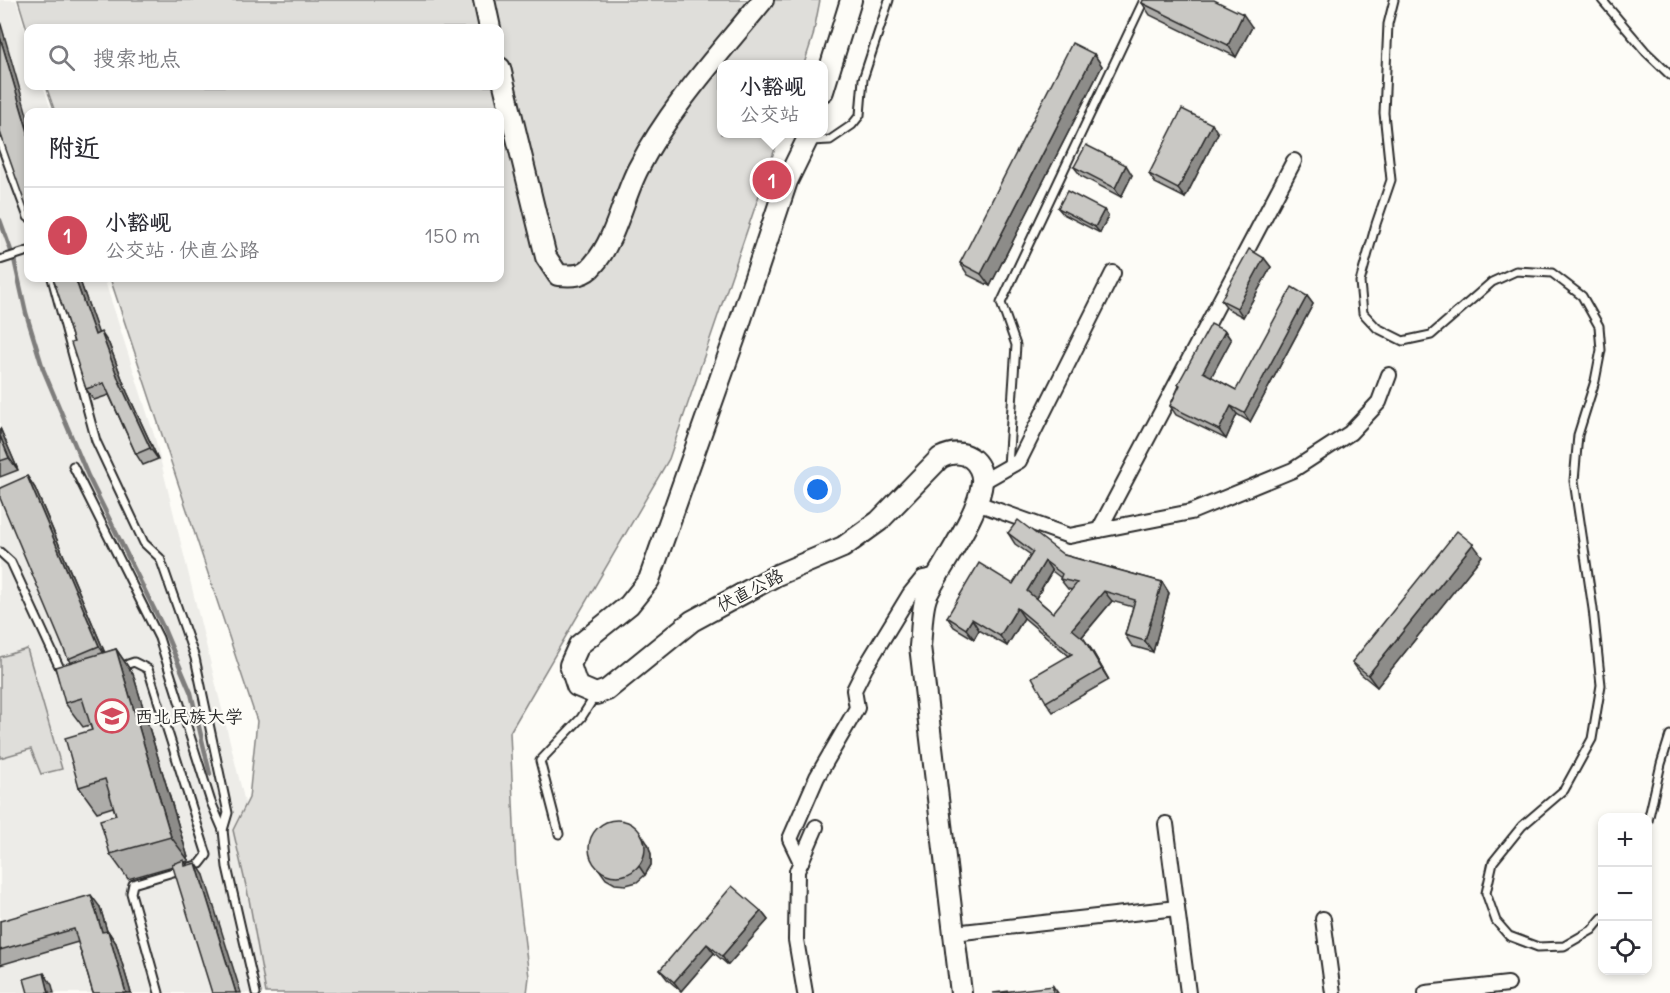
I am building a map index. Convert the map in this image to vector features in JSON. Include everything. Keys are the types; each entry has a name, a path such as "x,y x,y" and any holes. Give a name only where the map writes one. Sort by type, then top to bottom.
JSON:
{"main road":[{"path":"483,0 489,24"},
{"path":"504,84 546,256 558,275 579,276 594,265 607,244 638,169 668,120 763,0"},
{"path":"828,75 851,0"},
{"path":"596,694 577,686 570,665 579,645 629,605 649,580 735,337 787,181 808,138"},
{"name":"伏直公路","path":"596,694 607,690 692,621 777,575 843,547 879,521 940,458 948,454 965,455 978,465 982,482"},
{"path":"961,993 920,646 926,598 977,503 982,482"}],"street":[{"path":"1099,530 1294,161"},
{"path":"982,482 1019,461 1113,273"},
{"path":"977,503 1069,536 1191,512 1293,470 1350,433 1379,402 1389,375"},
{"path":"801,862 790,839 817,777 857,708 854,690 861,675 910,594 923,578 938,576"},
{"path":"1166,824 1188,993"},
{"path":"806,993 796,940 797,871 816,827"},
{"path":"954,933 1177,908"},
{"path":"1323,919 1333,993"},
{"path":"1426,993 1508,984"}],"lane":[{"path":"816,138 830,140 852,125 860,115 863,79 889,0"},
{"path":"1008,467 1016,345 1001,303 1144,0"},
{"path":"1394,0 1388,24 1384,112 1391,180 1360,282 1363,313 1377,328 1403,341 1431,335 1492,282 1516,271 1552,273 1582,296 1599,326 1601,350 1595,381 1578,435 1574,481 1593,609 1600,685 1592,739 1564,790 1522,826 1493,862 1486,893 1496,921 1509,936 1538,947 1564,946 1592,930 1600,921"},
{"path":"1602,0 1646,52 1670,75"},
{"path":"0,142 24,206"},
{"path":"3,259 24,252"},
{"path":"53,282 96,441 144,543 160,558 195,658 228,813 223,830"},
{"path":"73,466 159,638 211,802 223,830 227,867 256,993"},
{"path":"0,552 10,562 67,684"},
{"path":"112,669 134,662 148,669 207,855 200,864 133,884 131,893 159,993"},
{"path":"559,834 540,761 581,718 596,694"},
{"path":"1649,813 1660,764 1670,735"}],"shaded area":[{"name":"西北民族大学","path":"0,0 16,0 24,26 24,90 44,90 51,108 24,108 24,282 105,282 155,438 292,993 0,993"},
{"path":"18,0 820,0 805,60 717,60 717,138 779,138 669,459 510,732 516,871 529,977 527,993 266,993 249,899 233,830 249,798 257,721 111,282 504,282 504,108 54,108 47,90 504,90 504,24 25,24"},
{"path":"27,649 62,769 41,774 31,749 0,758 0,657"}],"building":[{"path":"1143,0 1214,0 1243,14 1228,45 1142,3"},
{"path":"0,37 24,118 24,201 0,132"},
{"path":"1072,43 1094,54 981,274 960,263"},
{"path":"1182,109 1212,124 1178,189 1149,174"},
{"path":"1086,145 1126,165 1115,188 1074,167"},
{"path":"1067,191 1104,210 1095,227 1058,208"},
{"path":"1249,249 1264,258 1237,308 1221,300"},
{"path":"54,282 76,282 95,335 101,332 119,381 150,448 136,454 104,383 86,389 71,343 74,342"},
{"path":"1292,287 1307,296 1244,413 1231,406 1219,430 1170,406 1180,385 1178,384 1211,324 1225,331 1203,372 1236,390"},
{"path":"0,436 9,458 0,461"},
{"path":"27,476 99,646 68,659 0,498 0,488"},
{"path":"1018,520 1064,555 1162,582 1145,641 1125,635 1135,600 1104,591 1072,629 1084,639 1102,669 1046,702 1032,677 1072,654 1017,608 1000,636 972,619 966,629 947,617 979,563 1013,584 1033,552 1008,533","holes":["1045,561 1062,574 1060,579 1077,583 1053,613 1027,591"]},
{"path":"1457,531 1473,544 1368,675 1352,662"},
{"path":"116,649 171,837 110,854 100,820 116,815 105,779 79,787 65,738 92,730 82,698 65,703 55,667"},
{"path":"617,820 628,822 637,828 643,837 645,848 643,859 637,868 628,874 617,876 606,874 597,868 591,859 589,848 591,837 597,828 606,822"},
{"path":"184,860 185,866 196,863 236,993 212,993 172,864"},
{"path":"732,886 761,911 722,956 707,944 674,982 660,970"},
{"path":"91,895 102,932 108,931 126,993 93,993 74,929 0,950 0,921"},
{"path":"44,973 49,993 28,993 24,979"},
{"path":"1053,986 1053,993 993,993"}],"waterway":[{"path":"0,220 14,259 26,313 43,369 88,476 163,627 191,693 210,774"}],"place":[{"name":"小豁岘","path":"772,180"},
{"name":"西北民族大学","path":"112,716"}]}
